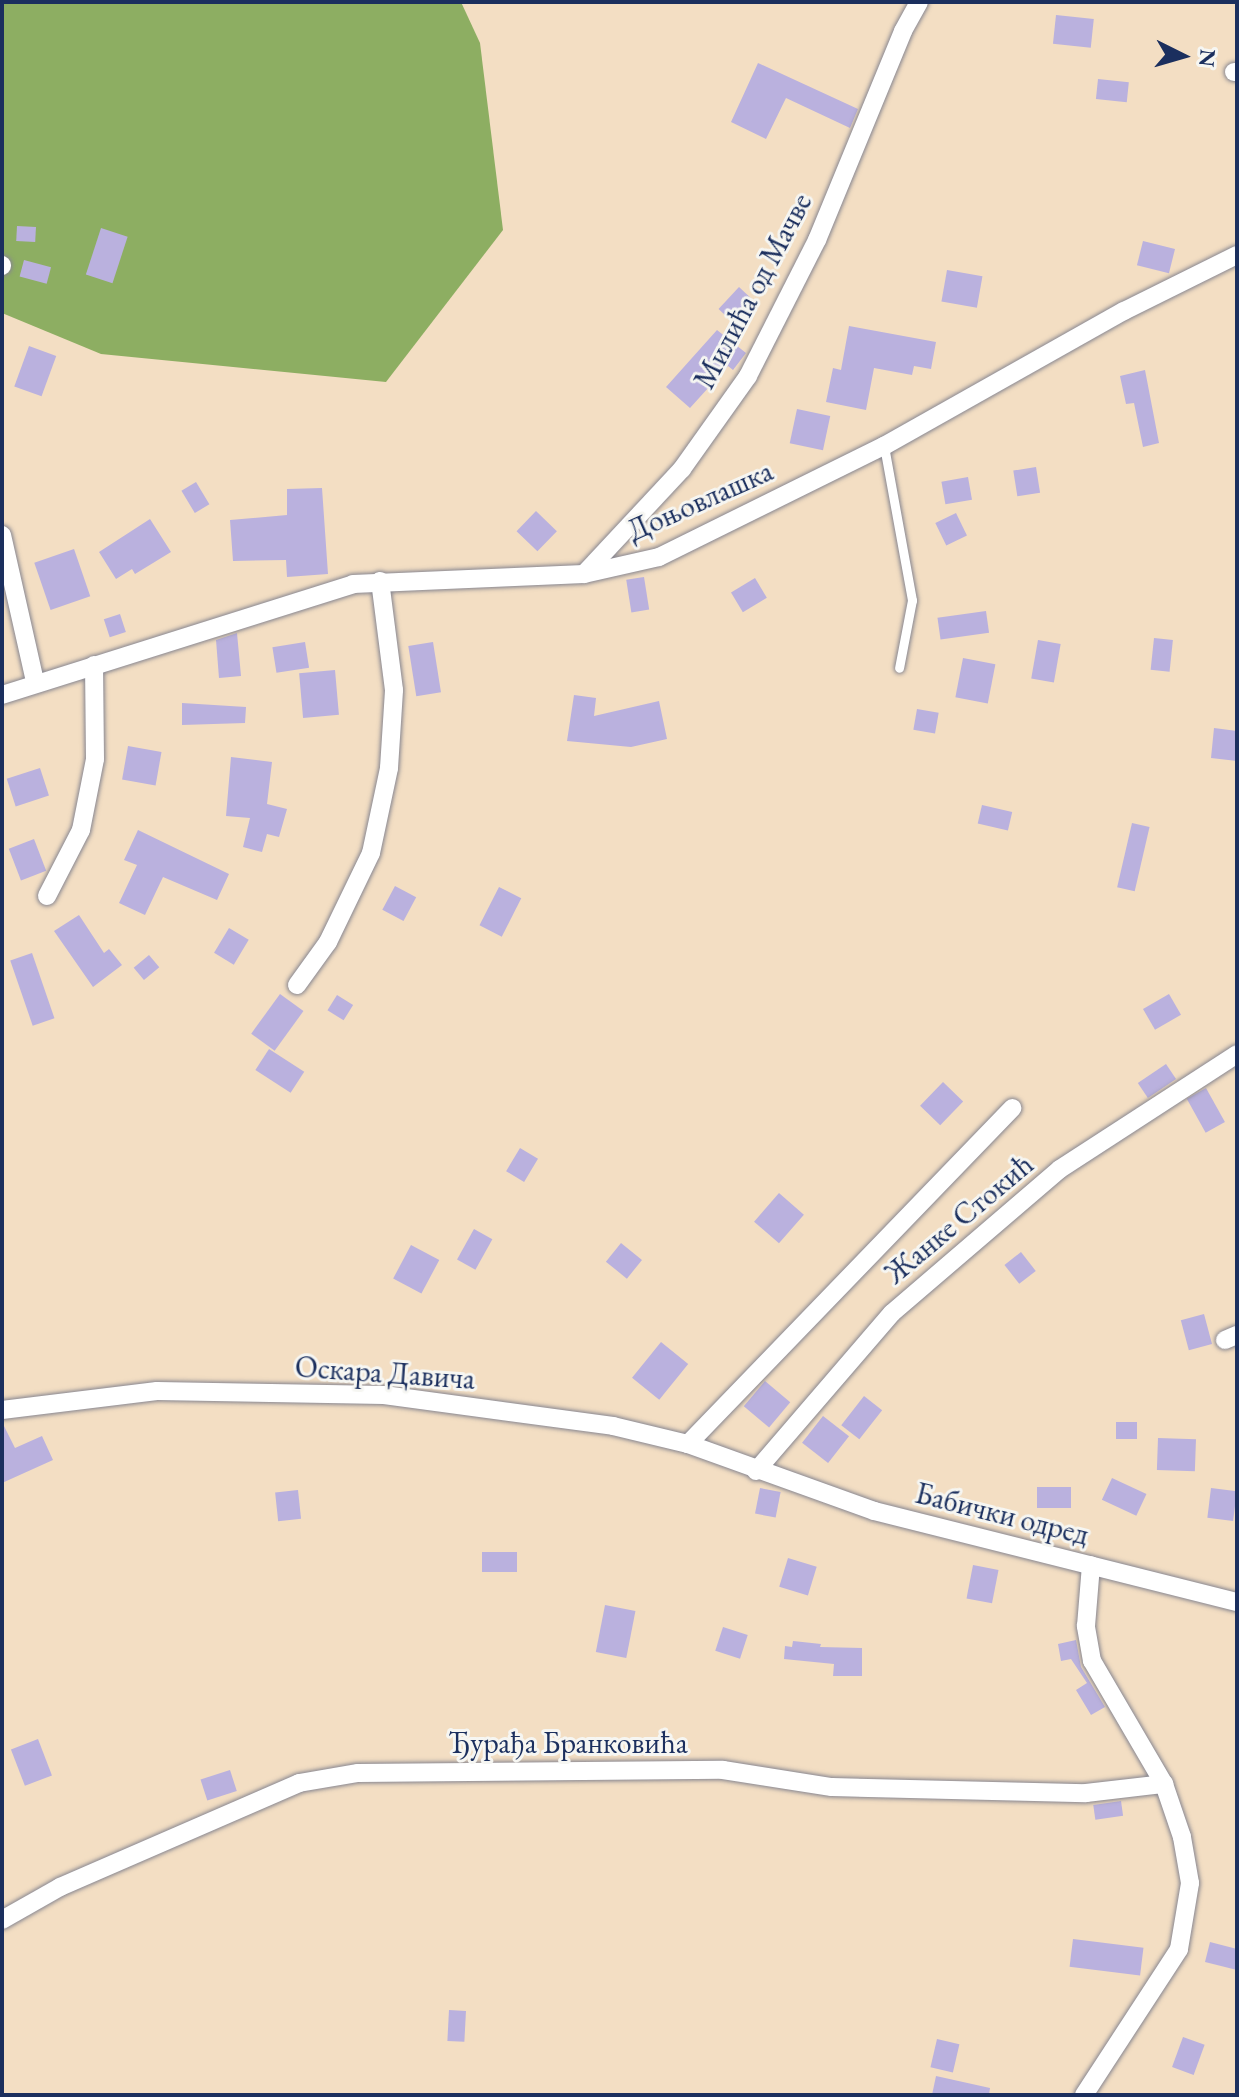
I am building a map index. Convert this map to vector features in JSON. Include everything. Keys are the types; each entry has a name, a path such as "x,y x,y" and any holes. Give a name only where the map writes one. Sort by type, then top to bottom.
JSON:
{"street":[{"name":"Милића од Мачве","path":"584,574 682,469 748,376 817,240 903,31 919,2"},
{"name":"Доњовлашка","path":"2,695 35,682 353,584 584,574 659,557 884,446 1124,311 1237,255"},
{"path":"2,535 35,682"},
{"path":"297,985 328,942 371,853 389,768 394,690 380,581"},
{"path":"47,896 81,830 87,801 95,759 94,665"},
{"name":"Жанке Стокић","path":"756,1471 892,1313 1060,1169 1237,1054"},
{"path":"688,1444 1013,1108"},
{"name":"Оскара Давича","path":"2,1410 157,1391 384,1395 613,1426 688,1444 756,1471"},
{"name":"Бабички одред","path":"756,1471 874,1511 1237,1602"},
{"path":"1084,2095 1179,1949 1190,1883 1182,1837 1164,1784 1092,1661 1086,1626 1091,1565"},
{"name":"Ђурађа Бранковића","path":"2,1920 60,1887 299,1783 358,1773 723,1770 832,1787 1070,1793 1164,1784"}],"lane":[{"path":"884,446 912,600 899,668"}],"green space":[{"path":"2,2 461,2 480,43 503,230 386,382 101,354 2,313"}],"building":[{"path":"1056,15 1094,19 1091,48 1053,44"},
{"path":"758,63 858,109 850,128 786,98 766,139 731,122"},
{"path":"1098,79 1129,82 1127,102 1096,99"},
{"path":"17,226 36,227 35,242 16,241"},
{"path":"101,228 128,237 112,283 86,275"},
{"path":"1143,241 1175,249 1169,273 1137,265"},
{"path":"24,260 51,267 47,284 20,276"},
{"path":"947,270 982,276 977,308 941,302"},
{"path":"739,287 756,303 735,325 719,309"},
{"path":"849,326 936,342 931,369 914,366 912,375 874,368 866,410 826,402 833,368 841,370"},
{"path":"717,330 746,353 733,370 728,366 690,408 666,387"},
{"path":"29,346 56,356 42,396 14,386"},
{"path":"1145,370 1159,443 1143,447 1134,403 1126,404 1120,376"},
{"path":"797,409 830,416 823,450 790,443"},
{"path":"1036,467 1040,493 1017,496 1013,471"},
{"path":"968,477 972,500 945,504 941,482"},
{"path":"196,482 209,504 195,513 181,491"},
{"path":"322,488 328,574 287,577 286,560 233,561 230,520 287,515 287,489"},
{"path":"536,511 557,531 537,551 517,531"},
{"path":"956,513 967,535 946,546 935,523"},
{"path":"150,519 171,552 135,574 132,569 116,579 99,552"},
{"path":"74,549 90,596 51,610 34,563"},
{"path":"644,577 649,610 631,612 626,580"},
{"path":"755,578 767,598 743,612 731,592"},
{"path":"986,611 989,633 941,640 937,618"},
{"path":"120,614 126,632 110,637 104,619"},
{"path":"237,633 241,676 219,678 216,640"},
{"path":"1154,638 1173,640 1170,672 1151,670"},
{"path":"1038,640 1061,644 1054,682 1031,678"},
{"path":"305,642 309,668 276,673 272,647"},
{"path":"433,642 441,692 416,696 408,646"},
{"path":"963,658 995,664 988,704 955,697"},
{"path":"335,670 339,715 303,718 299,673"},
{"path":"574,695 596,698 594,716 659,701 667,739 631,747 567,741"},
{"path":"182,703 246,707 245,723 182,725"},
{"path":"917,709 939,713 935,734 913,730"},
{"path":"1214,728 1237,731 1237,761 1211,758"},
{"path":"128,746 161,752 156,785 122,779"},
{"path":"231,757 272,762 267,804 287,809 279,837 267,834 262,852 243,847 250,818 226,816"},
{"path":"40,768 49,796 16,806 7,779"},
{"path":"982,805 1012,812 1008,830 978,824"},
{"path":"1132,823 1150,827 1135,891 1117,887"},
{"path":"138,830 229,874 217,900 163,877 145,915 119,903 137,865 124,860"},
{"path":"34,839 46,871 21,880 9,849"},
{"path":"395,886 416,897 404,921 382,910"},
{"path":"499,887 521,898 502,937 479,925"},
{"path":"79,915 104,953 109,949 122,965 93,987 54,931"},
{"path":"229,928 249,940 234,965 214,953"},
{"path":"32,953 54,1018 33,1026 10,960"},
{"path":"149,955 159,967 144,980 134,968"},
{"path":"280,994 303,1011 275,1051 251,1034"},
{"path":"1169,994 1181,1015 1155,1030 1143,1009"},
{"path":"337,995 353,1005 344,1020 327,1010"},
{"path":"269,1049 304,1072 291,1093 255,1070"},
{"path":"1166,1064 1176,1079 1148,1098 1138,1083"},
{"path":"943,1082 963,1101 940,1125 920,1106"},
{"path":"1206,1088 1225,1122 1206,1133 1187,1099"},
{"path":"520,1148 538,1159 524,1182 506,1171"},
{"path":"779,1193 804,1215 779,1243 754,1222"},
{"path":"474,1229 492,1239 475,1270 457,1260"},
{"path":"621,1243 642,1260 627,1279 606,1262"},
{"path":"411,1245 439,1260 421,1294 393,1279"},
{"path":"1021,1252 1036,1271 1019,1284 1004,1265"},
{"path":"1204,1314 1212,1344 1189,1350 1181,1320"},
{"path":"661,1342 688,1364 659,1400 632,1378"},
{"path":"765,1381 790,1402 769,1427 744,1406"},
{"path":"864,1396 882,1410 859,1439 841,1425"},
{"path":"823,1416 849,1436 828,1463 802,1443"},
{"path":"2,1422 15,1448 42,1436 53,1460 2,1483"},
{"path":"1116,1422 1137,1422 1137,1439 1116,1439"},
{"path":"1158,1438 1196,1439 1195,1471 1157,1470"},
{"path":"1112,1478 1146,1494 1136,1516 1102,1500"},
{"path":"1037,1487 1071,1487 1071,1508 1037,1508"},
{"path":"760,1488 781,1492 776,1518 755,1514"},
{"path":"1211,1488 1237,1491 1233,1521 1207,1518"},
{"path":"298,1490 301,1519 278,1521 275,1492"},
{"path":"482,1552 517,1552 517,1572 482,1572"},
{"path":"788,1558 817,1567 808,1595 779,1587"},
{"path":"973,1565 999,1570 992,1603 967,1598"},
{"path":"605,1605 635,1611 626,1658 596,1652"},
{"path":"723,1627 748,1635 740,1659 715,1651"},
{"path":"1076,1640 1081,1667 1105,1707 1091,1715 1076,1690 1087,1683 1071,1659 1061,1661 1058,1644"},
{"path":"793,1641 821,1644 820,1647 862,1648 862,1676 833,1676 834,1664 784,1659 785,1646 792,1647"},
{"path":"38,1739 52,1775 25,1786 11,1749"},
{"path":"230,1770 237,1791 207,1801 201,1780"},
{"path":"1121,1801 1123,1816 1095,1820 1093,1805"},
{"path":"1073,1939 1143,1948 1140,1975 1070,1967"},
{"path":"1210,1942 1237,1949 1237,1970 1205,1962"},
{"path":"449,2010 466,2011 464,2042 447,2041"},
{"path":"1183,2037 1205,2045 1194,2075 1172,2067"},
{"path":"937,2039 959,2044 953,2072 930,2067"},
{"path":"936,2076 990,2088 989,2095 932,2095"}]}
